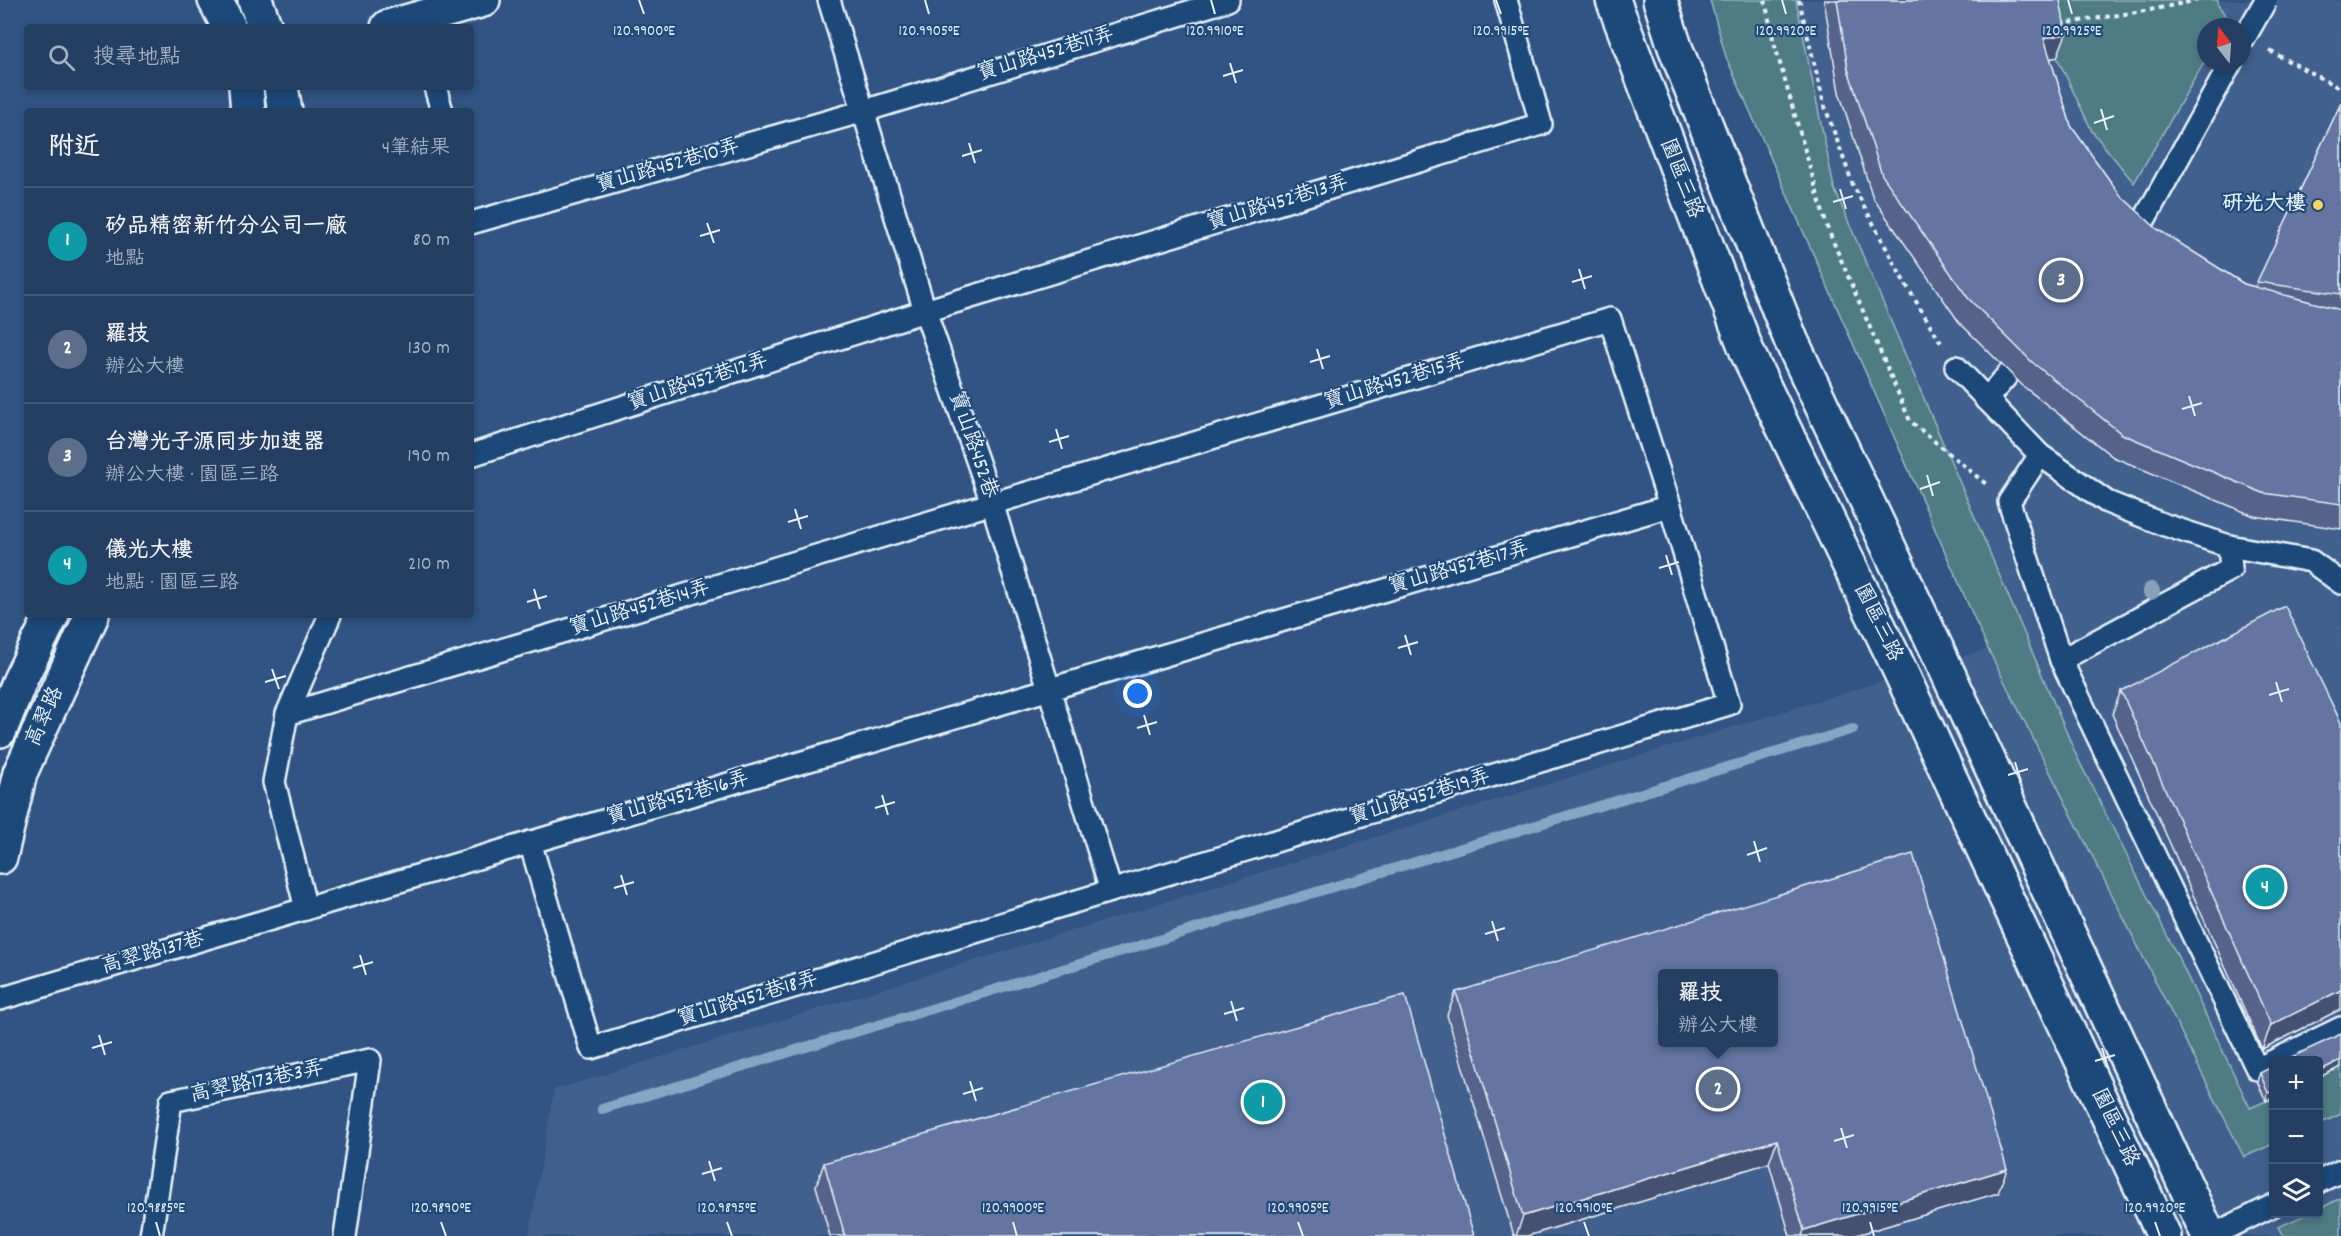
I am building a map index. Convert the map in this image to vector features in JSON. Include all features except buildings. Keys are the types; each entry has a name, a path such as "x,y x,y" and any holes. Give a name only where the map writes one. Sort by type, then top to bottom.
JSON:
{"street":[{"path":"215,0 227,24"},
{"path":"255,0 264,24"},
{"path":"410,18 483,0"},
{"name":"園區三路","path":"1613,0 1748,354 1895,660 2164,1236"},
{"name":"園區三路","path":"1660,0 1679,58 1791,340 1940,654 2210,1236"},
{"path":"246,90 248,108"},
{"path":"282,90 284,108"},
{"name":"高翠路","path":"0,730 20,681 51,618"},
{"name":"高翠路","path":"0,857 20,773 91,618"}],"lane":[{"name":"寶山路452巷","path":"829,0 925,311 992,503 1111,891"},
{"name":"寶山路452巷11弄","path":"864,111 1228,0"},
{"name":"寶山路452巷13弄","path":"925,311 1541,124 1506,0"},
{"path":"2251,26 2265,0"},
{"path":"2112,256 2143,222 2226,72"},
{"path":"436,90 441,108"},
{"name":"寶山路452巷10弄","path":"474,222 864,111"},
{"name":"寶山路452巷12弄","path":"474,454 925,311"},
{"name":"寶山路452巷15弄","path":"992,503 1610,319 1670,506"},
{"path":"1986,400 2043,334"},
{"path":"1956,367 2040,455 2107,502 2162,524 2229,546 2311,561 2341,584"},
{"path":"2040,455 2009,502 2061,660 2257,1068 2341,1028"},
{"name":"寶山路452巷14弄","path":"287,714 992,503"},
{"name":"寶山路452巷17弄","path":"1050,690 1670,506"},
{"name":"寶山路452巷19弄","path":"1111,891 1729,704 1670,506"},
{"path":"2061,660 2231,569 2229,546"},
{"path":"306,909 273,782 287,714 329,618"},
{"name":"寶山路452巷16弄","path":"306,909 1050,690"},
{"name":"寶山路452巷18弄","path":"530,842 591,1048 1111,891"},
{"name":"高翠路137巷","path":"0,999 306,909"},
{"name":"高翠路173巷3弄","path":"151,1236 171,1101 370,1060 345,1236"},
{"path":"2323,1180 2341,1171"},
{"path":"2210,1236 2269,1207"}],"path":[{"path":"1765,0 1773,39 1827,227 1910,421 2009,502"},
{"path":"1799,0 1824,104 1853,185 1902,278 1956,367"},
{"path":"2051,26 2198,0"},
{"path":"2264,48 2341,89"}],"shaded area":[{"path":"1710,0 2341,0 2341,1236 529,1236 554,1090 1987,649 1726,57"}],"green space":[{"path":"1710,0 1796,0 1834,188 2077,757 2180,961 2250,1108 2269,1100 2269,1146 2244,1157 1988,649 1726,57"},
{"path":"2047,0 2218,0 2218,5 2228,18 2197,18 2198,72 2134,183 2092,131 2057,57"},
{"path":"2341,1067 2341,1114 2323,1122 2323,1110 2323,1075"},
{"path":"2341,1198 2341,1236 2283,1236 2278,1227 2299,1218 2323,1218 2323,1207"}],"waterway":[{"path":"602,1109 1853,729"}],"place":[{"name":"研光大樓","path":"2318,205"},
{"name":"台灣光子源同步加速器","path":"2061,280"},
{"name":"儀光大樓","path":"2265,887"},
{"name":"羅技","path":"1718,1089"},
{"name":"矽品精密新竹分公司一廠","path":"1263,1102"}]}
